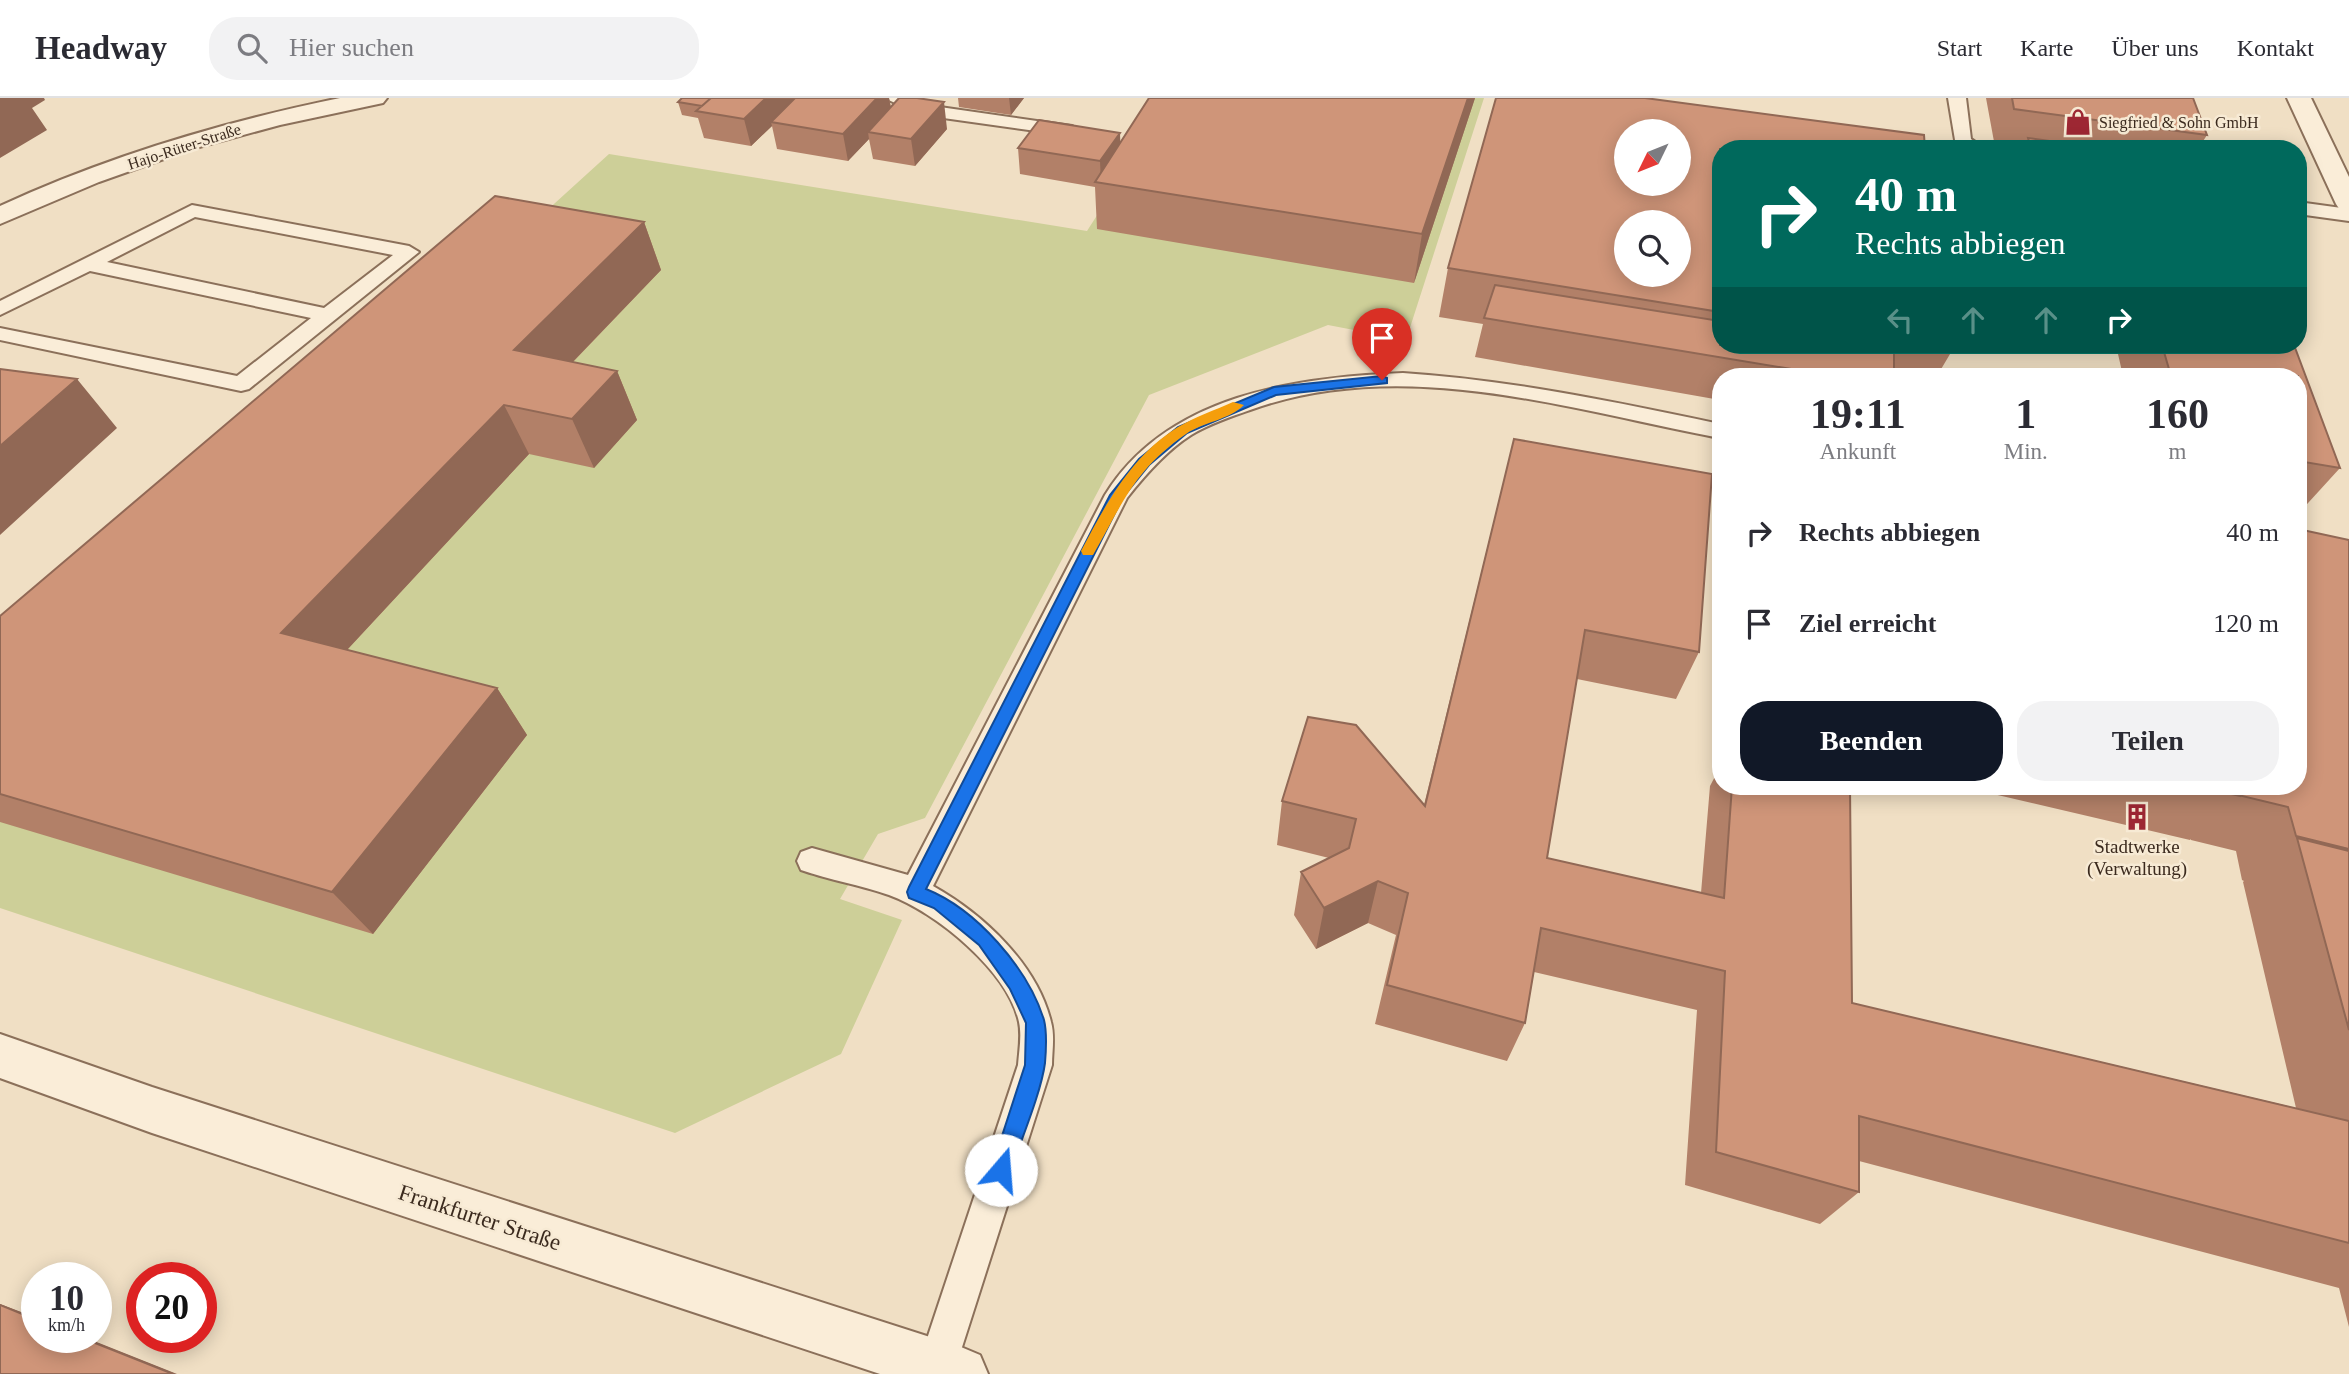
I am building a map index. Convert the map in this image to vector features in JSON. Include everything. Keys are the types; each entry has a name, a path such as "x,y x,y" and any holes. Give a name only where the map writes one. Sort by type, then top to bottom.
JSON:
{"street":[{"name":"Hajo-Rüter-Straße","path":"0,216 111,169 216,134 375,98"},
{"path":"2299,98 2349,204"},
{"name":"Frankfurter Straße","path":"0,1056 152,1110 944,1371"}],"lane":[{"path":"893,98 922,110 1095,135"},
{"path":"1957,98 1962,140"},
{"path":"2307,209 2349,215"},
{"path":"0,309 192,211 409,252 241,384 0,334"},
{"path":"86,264 330,316"},
{"path":"915,892 1117,495 1144,462 1182,430 1274,391 1382,380 1464,385 1537,395 1712,429"},
{"path":"812,861 885,879 940,902 985,940 1016,983 1035,1022 1035,1065 944,1371"}],"green space":[{"path":"1172,98 1484,98 1406,340 1328,325 1149,395 925,818 878,834 840,899 902,920 841,1054 675,1133 0,908 0,707 609,154 1087,231"}],"building":[{"path":"682,98 711,98 702,106 678,102"},
{"path":"711,98 766,98 744,119 696,111"},
{"path":"795,98 877,98 843,134 771,122"},
{"path":"899,98 944,102 911,139 868,132"},
{"path":"1149,98 1468,98 1422,234 1095,182"},
{"path":"1496,98 1645,98 1924,135 1924,140 1712,140 1712,311 1448,268"},
{"path":"2012,98 2193,98 2207,135 2014,109"},
{"path":"1039,120 1120,133 1100,161 1018,148"},
{"path":"495,196 644,222 514,350 617,371 572,419 504,405 281,633 497,688 332,892 0,794 0,616"},
{"path":"1495,285 1712,320 1712,354 1894,354 1894,368 1785,368 1484,318"},
{"path":"2165,354 2297,354 2303,368 2169,368"},
{"path":"0,369 77,379 0,446"},
{"path":"2307,380 2340,468 2307,462"},
{"path":"1514,439 1712,474 1699,652 1585,630 1547,858 1724,898 1731,795 1850,795 1852,1003 2349,1121 2349,1243 1859,1116 1859,1192 1716,1152 1725,971 1541,928 1525,1023 1387,985 1408,893 1378,881 1324,908 1301,872 1349,848 1356,819 1282,801 1308,717 1356,725 1425,806"},
{"path":"2307,531 2349,540 2349,849 2296,836 2288,807 2242,796 2307,795"},
{"path":"2297,838 2349,851 2349,1030"},
{"path":"0,1305 21,1314 21,1353 112,1353 112,1350 173,1374 0,1374"}],"slow traffic":[{"path":"1088,551 1117,495 1144,462 1182,430 1238,405"}],"place":[{"name":"Siegfried & Sohn GmbH","path":"2078,122"},
{"name":"Stadtwerke (Verwaltung)","path":"2137,817"}],"route":[{"path":"1001,1170 1035,1065 1035,1022 1016,983 985,940 940,902 915,892 1117,495 1144,462 1182,430 1274,391 1382,380"}]}
